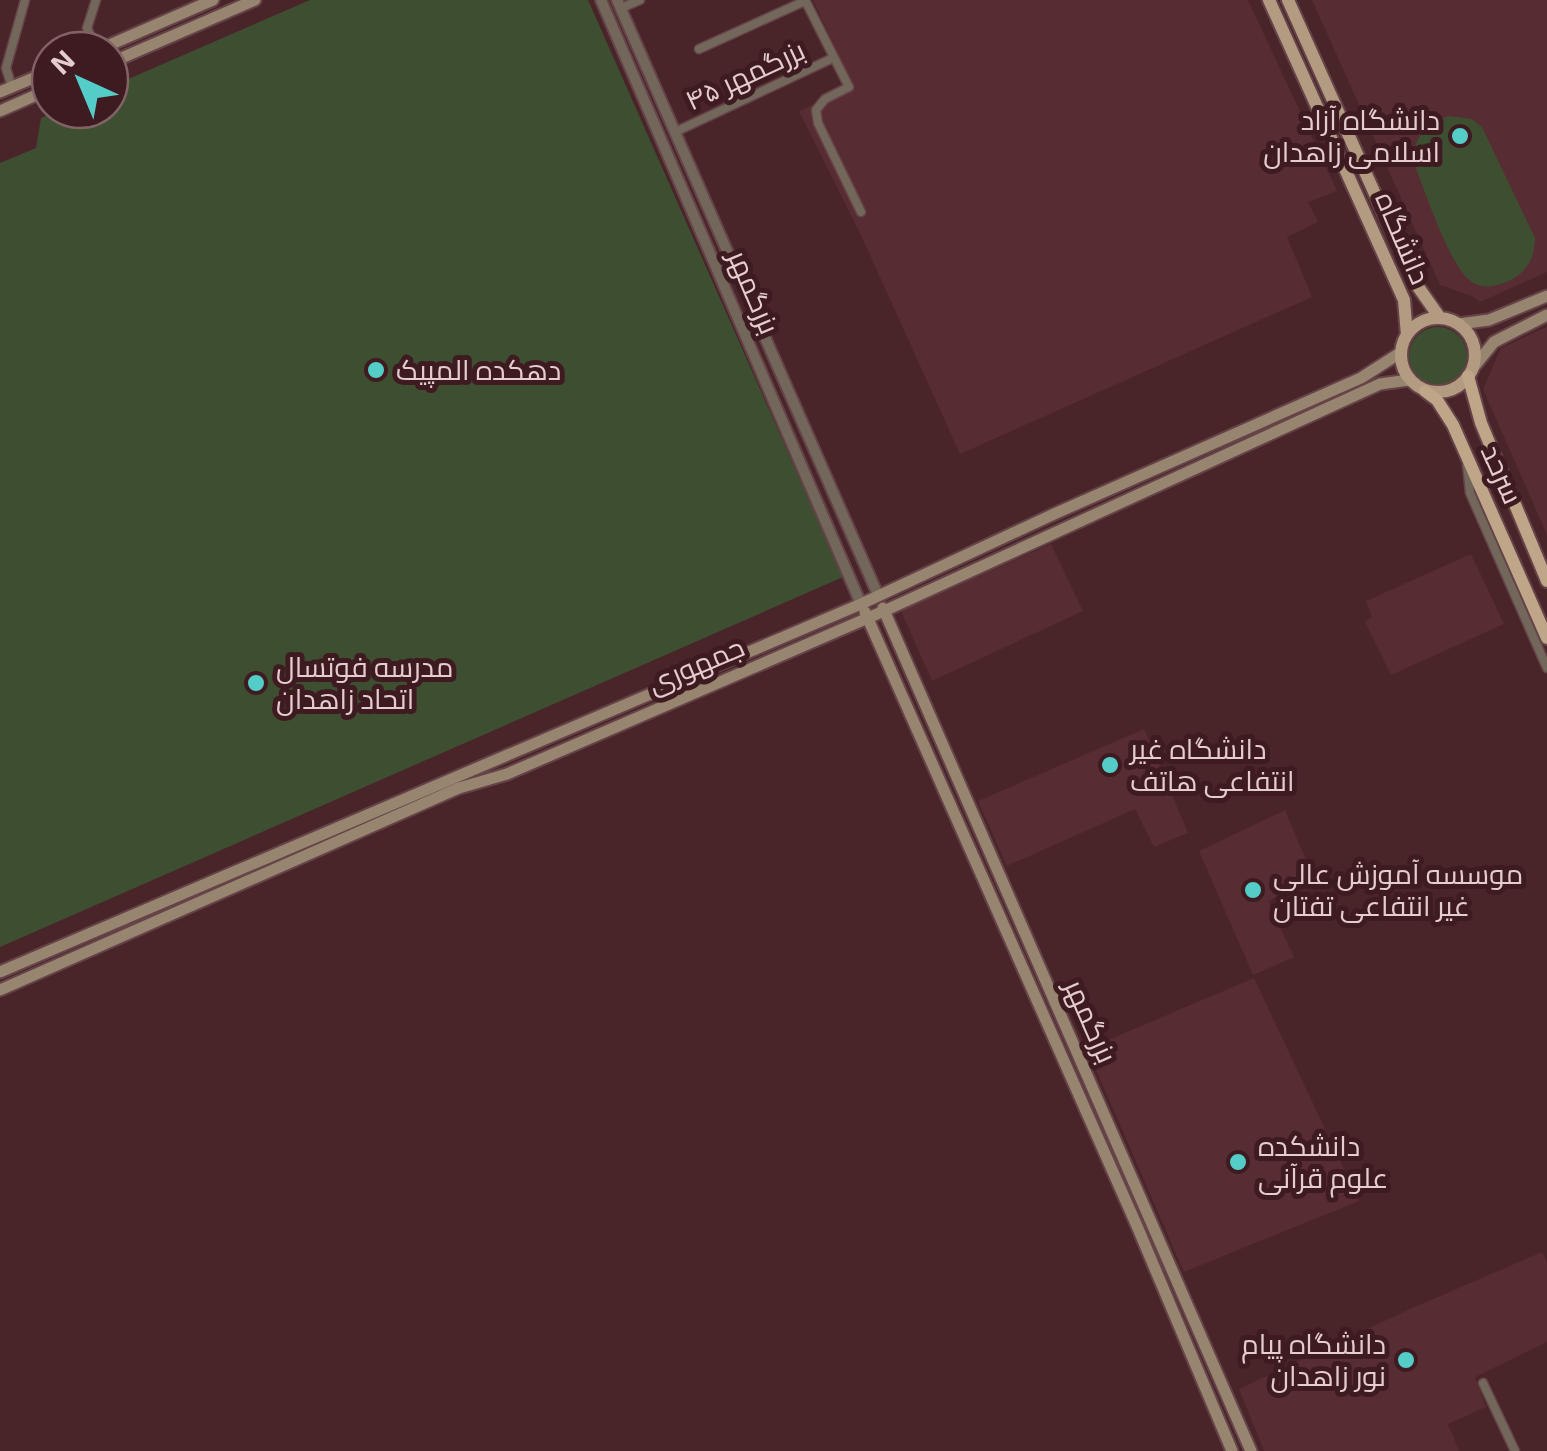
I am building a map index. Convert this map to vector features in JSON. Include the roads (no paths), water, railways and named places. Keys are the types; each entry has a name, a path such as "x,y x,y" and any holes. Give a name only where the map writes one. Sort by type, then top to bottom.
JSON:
{"highway":[{"name":"سرحد","path":"1471,372 1480,423 1547,581"},
{"name":"سرحد","path":"1426,391 1445,410 1547,638"}],"main road":[{"path":"130,33 180,7 213,0"},
{"path":"130,54 255,0"},
{"name":"دانشگاه","path":"1268,0 1404,300 1407,334"},
{"name":"دانشگاه","path":"1288,0 1414,281 1440,318"},
{"path":"6,90 30,79"},
{"path":"0,111 30,98"},
{"path":"1458,324 1489,320 1547,296"},
{"path":"1471,372 1474,348 1458,324 1440,318 1422,322 1407,334 1400,353 1410,380 1426,391 1454,389 1471,372 1494,342 1547,315"},
{"name":"جمهوری","path":"0,972 862,604 1361,378 1400,353"},
{"name":"جمهوری","path":"0,990 459,788 507,774 884,611 1380,384 1410,380"},
{"path":"1054,514 1059,530"},
{"name":"بزرگمهر","path":"878,595 1251,1451"},
{"name":"بزرگمهر","path":"862,604 1137,1226 1232,1451"},
{"path":"502,760 507,774"},
{"path":"943,788 960,781"},
{"path":"94,930 101,946"}],"street":[{"path":"6,90 6,68 26,0"},
{"path":"88,30 96,0"},
{"name":"بزرگمهر","path":"601,0 862,604"},
{"path":"619,4 640,0"},
{"path":"699,49 805,0 848,87 825,99 816,110 818,123 861,212"},
{"name":"بزرگمهر","path":"619,4 878,595"},
{"name":"بزرگمهر ۴۵","path":"678,137 833,58"},
{"path":"664,147 678,137"},
{"path":"744,332 759,325"},
{"path":"1466,456 1470,493 1547,668"},
{"path":"1483,1383 1516,1451"}],"place":[{"name":"دانشگاه آزاد اسلامی زاهدان","path":"1460,136"},
{"name":"دهکده المپیک","path":"376,370"},
{"name":"مدرسه فوتسال اتحاد زاهدان","path":"256,683"},
{"name":"دانشگاه غیر انتفاعی هاتف","path":"1110,765"},
{"name":"موسسه آموزش عالی غیر انتفاعی تفتان","path":"1253,890"},
{"name":"دانشکده علوم قرآنی","path":"1238,1162"},
{"name":"دانشگاه پیام نور زاهدان","path":"1406,1360"}]}
